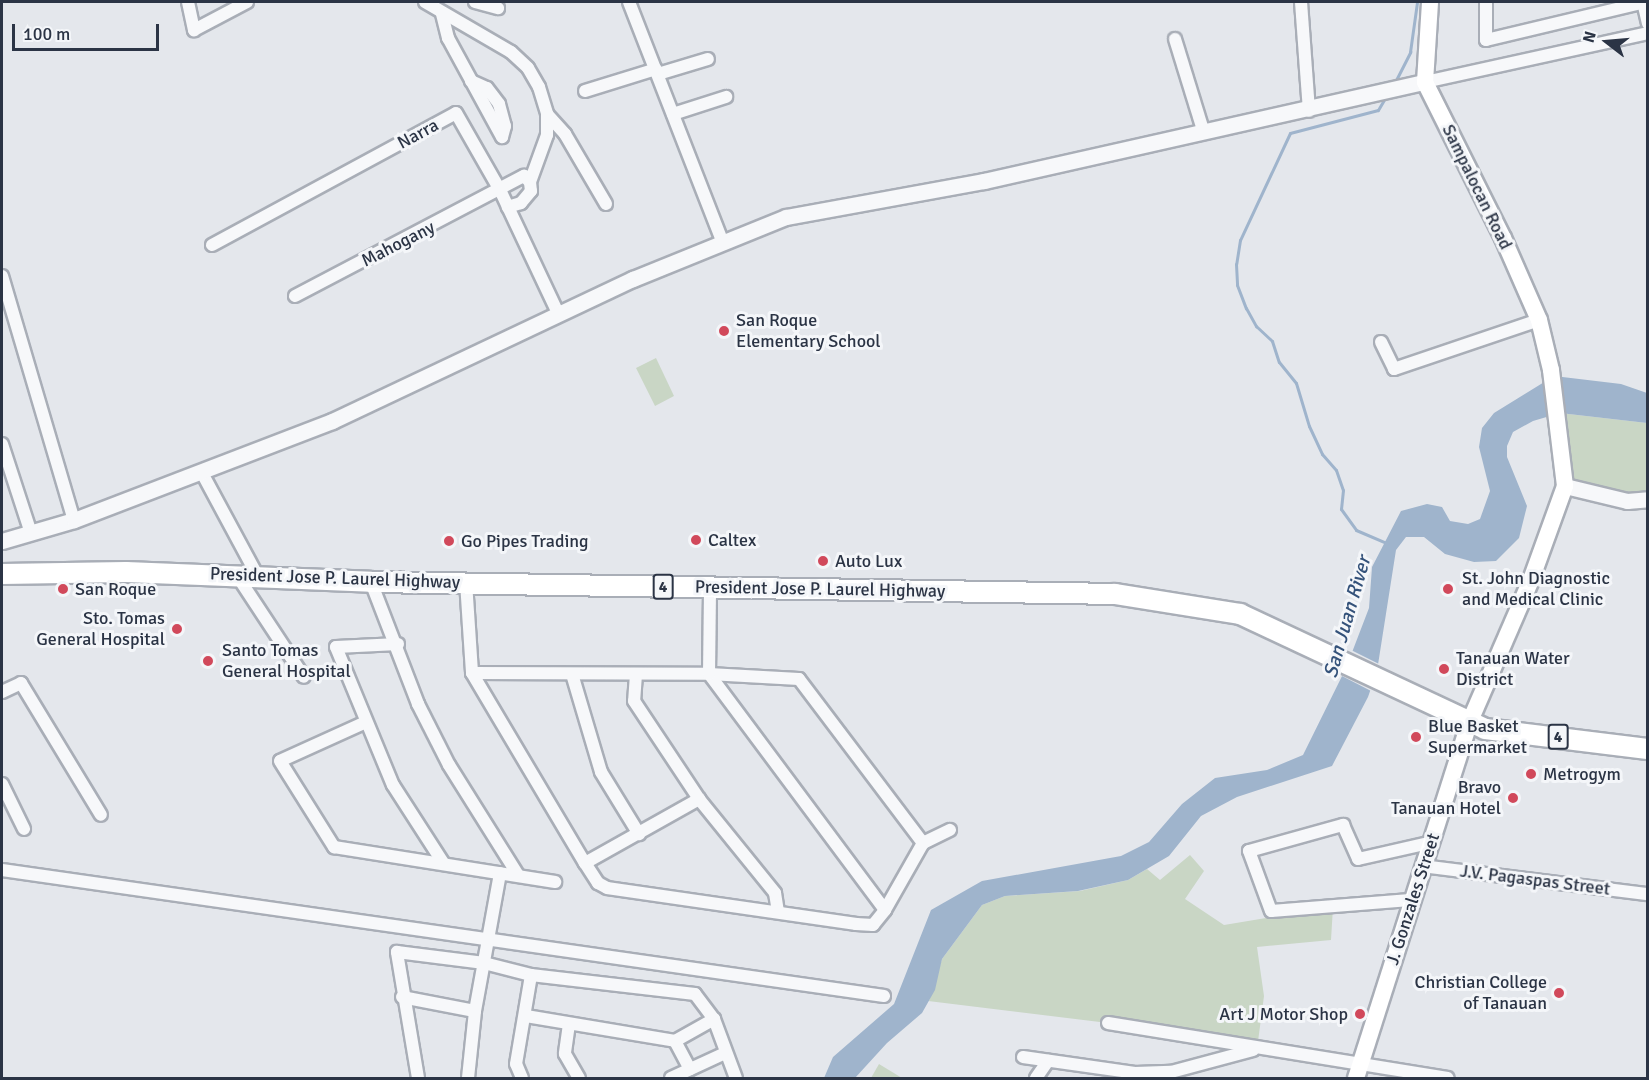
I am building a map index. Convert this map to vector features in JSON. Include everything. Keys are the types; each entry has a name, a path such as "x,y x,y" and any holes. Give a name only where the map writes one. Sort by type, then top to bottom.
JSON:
{"highway":[{"name":"President Jose P. Laurel Highway","path":"2,574 256,574 370,582 1115,594 1240,614 1316,646 1485,729 1647,750"},
{"name":"President Jose P. Laurel Highway","path":"1470,721 1485,718 1647,740"}],"main road":[{"path":"1425,82 1430,2"},
{"name":"Sampalocan Road","path":"1425,82 1503,238 1539,320 1551,370 1558,451 1565,486"},
{"name":"J. Gonzales Street","path":"1359,1072 1410,900 1470,721 1531,580 1565,486"}],"street":[{"path":"188,2 194,30 247,2"},
{"path":"425,2 442,14 494,41 528,68 547,114 565,134 606,204"},
{"path":"475,2 498,8 495,2"},
{"path":"629,2 722,241"},
{"path":"1301,2 1309,111"},
{"path":"1486,2 1486,40 1644,2 1647,23"},
{"path":"442,14 448,38 471,81"},
{"path":"2,541 74,520 332,421 722,241 786,217 984,181 1203,130 1309,111 1425,82 1647,33"},
{"path":"1175,39 1203,130"},
{"path":"585,91 708,59"},
{"path":"673,114 726,97"},
{"name":"Narra","path":"212,244 456,113 501,192 559,315"},
{"path":"508,207 527,196 527,179 542,155 547,114"},
{"name":"Mahogany","path":"294,296 501,192 509,182 527,179"},
{"path":"2,276 74,520"},
{"path":"1381,342 1394,369 1539,320"},
{"path":"2,444 31,533"},
{"path":"201,471 256,574"},
{"path":"1565,486 1627,501 1647,499"},
{"path":"236,574 304,677"},
{"path":"370,582 398,644 418,704 449,765 519,875"},
{"path":"466,582 472,673 585,864 598,883 607,888 873,925 885,910 922,843 950,830"},
{"path":"710,588 709,674 885,910"},
{"path":"398,644 336,647 393,785 444,864"},
{"path":"472,673 709,674 799,679 922,843"},
{"path":"572,674 601,771 639,834"},
{"path":"636,674 634,701 699,799 775,893 778,911"},
{"path":"2,692 21,683 101,815"},
{"path":"366,722 280,761 334,846 555,882"},
{"path":"2,784 24,829"},
{"path":"585,864 699,799"},
{"path":"1410,900 1271,911 1249,851 1343,825 1358,859 1430,843"},
{"name":"J.V. Pagaspas Street","path":"1422,866 1647,894"},
{"path":"2,870 884,996"},
{"path":"468,1078 474,1011 500,873"},
{"path":"418,1078 402,997 397,952 484,963 531,975 695,994 714,1019 736,1078"},
{"path":"522,1078 516,1064 526,1016 531,975"},
{"path":"402,997 474,1011"},
{"path":"526,1016 675,1041 714,1019"},
{"path":"1108,1023 1257,1049 1359,1072 1448,1078"},
{"path":"569,1024 565,1054 579,1078"},
{"path":"675,1041 690,1069"},
{"path":"1023,1057 1135,1073 1169,1075 1257,1049"},
{"path":"671,1078 725,1053"},
{"path":"1036,1078 1048,1061"}],"green space":[{"path":"656,358 674,396 655,406 636,368"},
{"path":"1560,413 1647,423 1647,499 1565,486"},
{"path":"1190,855 1204,871 1185,899 1224,925 1333,907 1331,940 1257,947 1264,996 1257,1049 1108,1023 920,1000 929,1001 942,959 982,905 1005,896 1080,891 1128,880 1147,869 1160,880"},
{"path":"879,1064 902,1078 871,1078"}],"water":[{"path":"1554,376 1621,384 1647,393 1647,423 1560,413 1533,421 1513,432 1507,446 1507,457 1527,506 1519,538 1496,561 1474,562 1445,554 1424,537 1406,537 1396,550 1377,671 1368,697 1332,766 1237,797 1201,816 1169,856 1128,880 1078,891 1005,896 982,905 942,959 935,990 922,1013 887,1043 855,1078 824,1078 833,1057 894,1004 931,910 982,881 1121,856 1149,842 1182,804 1215,778 1267,770 1303,755 1346,668 1369,608 1372,567 1401,511 1427,504 1442,507 1450,521 1468,524 1480,519 1490,491 1479,447 1482,428 1494,413"}],"pier":[{"path":"1349,649 1381,665 1373,692 1340,675"}],"waterway":[{"path":"1395,82 1410,52 1417,2"},
{"path":"1385,98 1378,110 1290,133 1240,240 1236,264 1237,285 1246,308 1256,326 1272,341 1279,362 1296,383 1309,426 1322,454 1336,470 1343,490 1341,509 1356,530 1387,543"}],"place":[{"name":"San Roque Elementary School","path":"724,331"},
{"name":"Caltex","path":"696,540"},
{"name":"Go Pipes Trading","path":"449,541"},
{"name":"Auto Lux","path":"823,561"},
{"name":"San Roque","path":"63,589"},
{"name":"St. John Diagnostic and Medical Clinic","path":"1448,589"},
{"name":"Sto. Tomas General Hospital","path":"177,629"},
{"name":"Santo Tomas General Hospital","path":"208,661"},
{"name":"Tanauan Water District","path":"1444,669"},
{"name":"Blue Basket Supermarket","path":"1416,737"},
{"name":"Metrogym","path":"1531,774"},
{"name":"Bravo Tanauan Hotel","path":"1513,798"},
{"name":"Christian College of Tanauan","path":"1559,993"},
{"name":"Art J Motor Shop","path":"1360,1014"}],"water label":[{"name":"San Juan River","path":"1347,617"}]}
